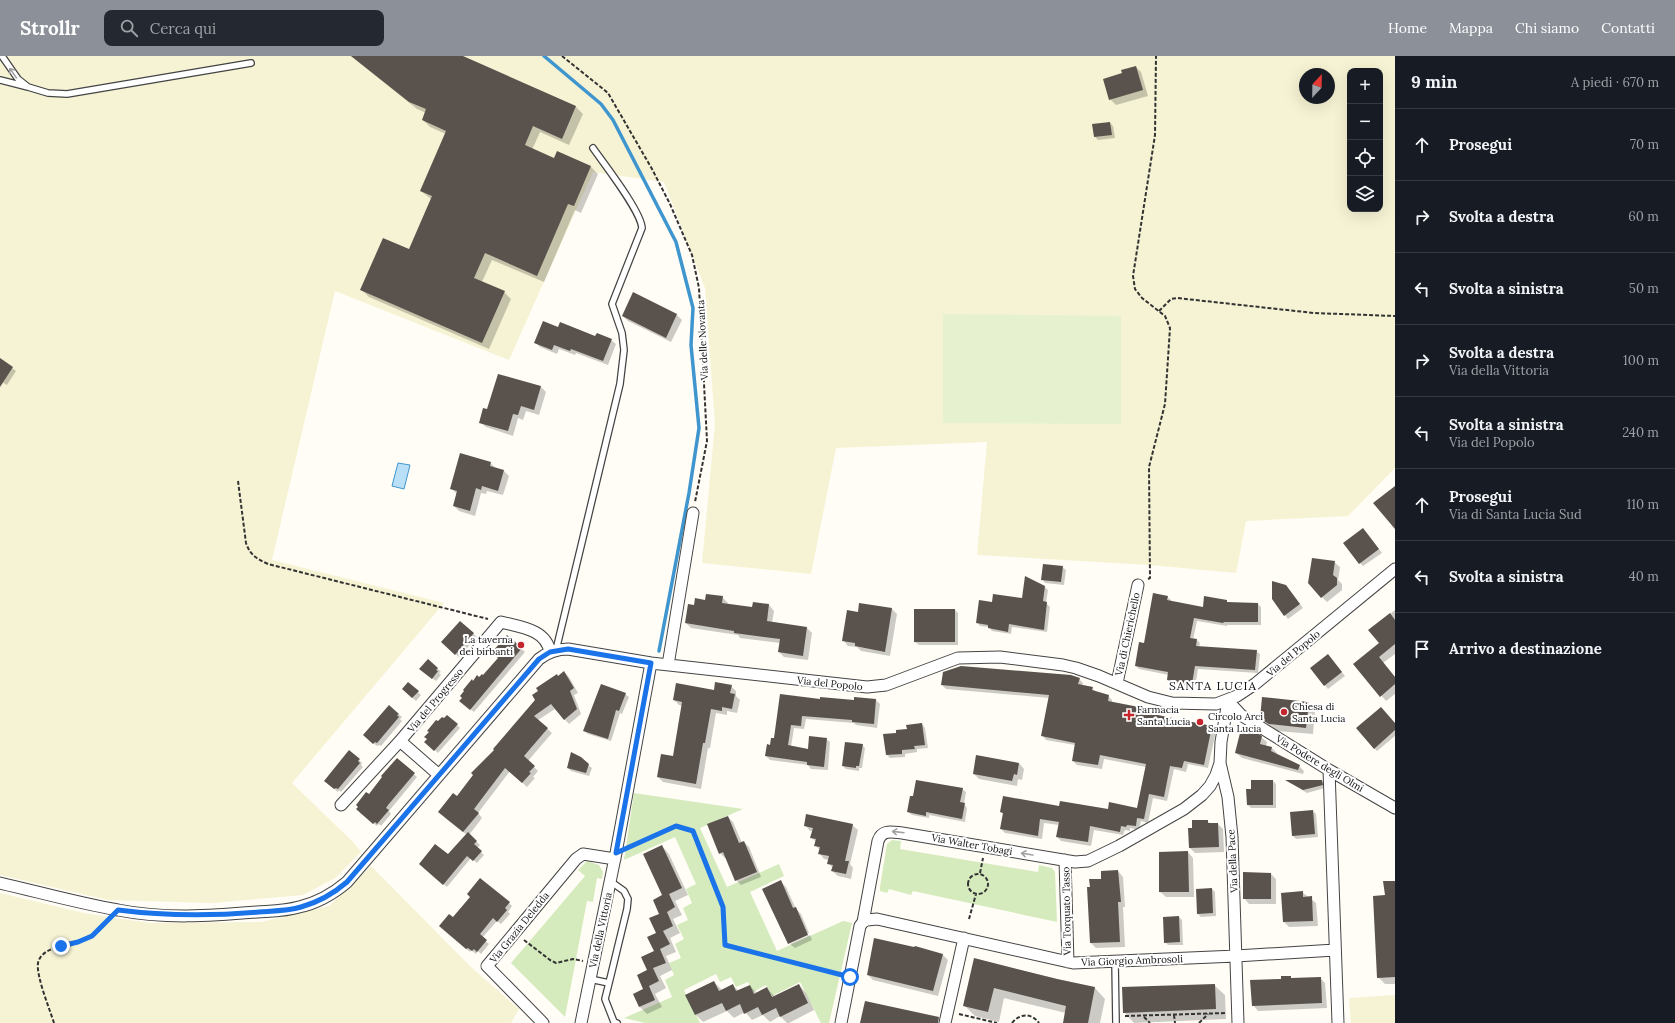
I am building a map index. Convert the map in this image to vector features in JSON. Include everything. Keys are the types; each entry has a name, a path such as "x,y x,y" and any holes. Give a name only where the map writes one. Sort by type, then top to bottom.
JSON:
{"street":[{"path":"668,665 693,513"},
{"name":"Via del Popolo","path":"553,651 568,649 651,663 867,687 886,685 958,658 1000,657 1063,665 1099,676 1148,697 1172,703 1208,705 1228,701 1256,684 1395,569"},
{"name":"Via di Chierichello","path":"1117,683 1138,585"},
{"path":"0,883 118,910 180,916 239,914 291,909 319,901 336,891 347,882 539,659 553,651 541,634 501,622"},
{"name":"Via del Progresso","path":"342,805 400,741 501,622"},
{"name":"Via della Vittoria","path":"581,1023 615,856 651,663"},
{"name":"Via della Pace","path":"1228,701 1221,742 1220,763 1228,797 1232,837 1238,1018"},
{"name":"Via Podere degli Olmi","path":"1228,701 1240,715 1328,770 1392,803"},
{"path":"400,741 439,775"},
{"name":"Via Walter Tobagi","path":"841,1023 860,926 863,922 878,841 883,833 902,833 1075,862 1088,861 1119,846 1184,809 1202,795 1210,786 1220,763"},
{"path":"1328,770 1338,1023"},
{"name":"Via Grazia Deledda","path":"543,1023 487,966 516,933 571,864 583,854 615,856"},
{"name":"Via Torquato Tasso","path":"1065,860 1068,962"},
{"name":"Via Giorgio Ambrosoli","path":"863,922 877,919 1068,962 1082,963 1335,950"},
{"path":"945,1023 964,938"}],"lane":[{"path":"2,56 14,75 28,87"},
{"path":"0,80 48,93 67,94 251,63"},
{"path":"553,651 620,384 623,356 622,338 612,304 642,228 642,223 634,207 593,148"},
{"name":"Via della Vittoria","path":"589,979 608,983 628,899 624,891 610,880"},
{"path":"1114,961 1115,1023"},
{"path":"608,983 605,999 614,1022 617,1023"}],"path":[{"name":"Via delle Novanta","path":"562,56 608,93 652,169 670,204 692,255 699,288 707,441 693,513"},
{"path":"1138,585 1150,578 1149,467 1165,404 1170,345 1170,328 1165,316 1142,298 1135,289 1133,276 1155,135 1156,56"},
{"path":"1159,311 1171,300 1177,298 1314,313 1395,316"},
{"path":"238,481 246,543 249,552 256,558 268,564 501,622"},
{"path":"615,856 676,826 693,831 723,907 725,945 850,977"},
{"path":"980,874 985,847"},
{"path":"974,874 980,874 986,877 988,887 983,892 976,894 968,888 968,882 974,874"},
{"path":"969,919 976,894"},
{"path":"54,1023 39,973 38,963 41,956 50,950 78,942 92,936 118,910"},
{"path":"516,933 556,963 573,959 593,962"},
{"path":"948,1011 997,1023"},
{"path":"1199,1023 1208,1014"},
{"path":"1116,1016 1143,1017 1208,1014 1238,1018"},
{"path":"1012,1023 1024,1015 1034,1018 1039,1023"},
{"path":"1174,1015 1175,1023"},
{"path":"1143,1017 1150,1023"}],"shaded area":[{"path":"0,56 1395,56 1395,468 1348,516 1246,521 1236,573 1150,565 977,555 987,442 836,448 811,574 702,563 715,424 705,288 664,182 593,172 509,360 335,291 272,560 444,603 292,783 354,843 361,852 335,878 303,895 212,903 108,900 0,875"},
{"path":"371,866 471,967 519,1009 511,1023 0,1023 0,893 84,913 149,923 261,922 329,906"},
{"path":"1395,995 1395,1023 1351,1023 1349,998"}],"green space":[{"path":"943,314 1121,316 1121,424 943,423"},
{"path":"634,793 743,809 700,828 727,887 779,864 784,876 750,892 777,951 843,921 852,923 829,1023 821,1023 800,982 772,996 766,985 753,992 748,982 736,987 731,977 720,982 716,974 684,990 700,1023 645,1023 624,1018 672,997 665,980 674,975 669,963 681,958 675,944 684,939 677,925 688,920 683,908 692,903 686,889 696,884 675,837 624,860"},
{"path":"892,840 901,841 900,849 1038,872 1039,865 1052,868 1055,872 1057,922 913,891 911,895 889,889 887,893 880,891 887,844"},
{"path":"587,861 599,865 603,872 602,879 597,878 593,902 587,901 565,1017 511,963 585,876 578,870"}],"water":[{"path":"398,463 410,465 404,489 392,486"}],"building":[{"path":"351,56 463,56 576,106 562,139 533,126 525,145 554,158 557,151 591,166 574,206 568,204 537,276 485,253 474,278 505,291 482,343 360,290 383,238 409,249 432,196 420,191 446,131 422,120 426,109 409,102"},
{"path":"1136,66 1143,90 1109,100 1103,79 1122,73 1121,70"},
{"path":"1110,122 1112,135 1094,137 1092,124"},
{"path":"633,292 677,314 666,338 622,316"},
{"path":"543,321 558,327 560,322 595,336 597,333 612,339 603,361 571,349 570,351 554,345 552,350 534,343"},
{"path":"0,358 13,367 0,387"},
{"path":"498,374 541,386 534,410 521,406 518,415 513,414 508,431 479,423 483,408 487,409"},
{"path":"460,453 491,462 490,466 504,470 498,491 482,486 481,490 476,488 470,511 453,506 457,491 450,489"},
{"path":"1395,486 1395,529 1373,503"},
{"path":"1363,528 1379,549 1359,564 1343,543"},
{"path":"1312,558 1335,561 1333,575 1337,578 1337,585 1321,598 1308,583"},
{"path":"1043,564 1063,566 1061,582 1041,580"},
{"path":"1025,576 1045,586 1043,601 1047,602 1044,630 1009,624 1008,632 988,628 988,625 976,623 979,600 992,602 993,594 1022,598"},
{"path":"1272,581 1286,585 1300,604 1284,616 1272,599"},
{"path":"1153,593 1168,596 1167,600 1203,607 1204,596 1227,600 1227,602 1258,603 1258,622 1223,623 1194,618 1190,638 1197,639 1196,646 1257,650 1255,670 1195,666 1192,684 1167,680 1168,672 1135,666 1139,642 1144,643"},
{"path":"706,594 723,596 722,603 752,607 753,602 769,604 767,621 807,627 803,656 778,652 780,639 734,633 734,631 685,623 688,604 694,605 695,598 705,600"},
{"path":"859,603 892,608 885,652 855,646 855,643 842,641 847,610 858,612"},
{"path":"914,609 955,609 955,642 914,642"},
{"path":"1390,613 1395,620 1395,644 1379,657 1395,677 1395,684 1380,697 1353,664 1379,643 1368,630"},
{"path":"460,621 474,633 455,655 441,642"},
{"path":"507,635 522,648 470,710 459,701 462,698 460,696 472,679 473,681 477,675 479,677 482,674 483,675 498,658 492,652"},
{"path":"1328,654 1342,672 1324,686 1310,668"},
{"path":"428,659 438,668 436,670 438,671 432,679 419,669"},
{"path":"961,666 1071,675 1080,678 1078,684 1093,687 1092,690 1109,695 1108,701 1144,708 1143,712 1212,726 1204,765 1184,761 1182,768 1170,766 1164,797 1149,794 1144,819 1137,818 1136,826 1121,826 1120,832 1090,826 1088,842 1056,837 1059,822 1040,819 1038,836 1000,829 1003,813 1000,812 1003,796 1059,806 1060,801 1108,809 1109,802 1137,808 1146,764 1100,755 1098,765 1072,761 1075,743 1041,736 1049,695 941,685 943,672"},
{"path":"564,671 574,688 570,691 577,709 564,720 551,704 534,716 548,728 524,756 535,766 529,772 531,773 522,783 505,768 474,809 479,813 463,832 438,812 453,793 457,796 473,775 471,773 494,750 493,749 535,700 532,695 538,691 536,688"},
{"path":"408,682 419,691 412,698 402,689"},
{"path":"715,682 732,685 730,693 735,694 732,709 722,707 722,711 711,709 696,784 657,777 661,754 673,756 682,702 673,700 676,683 714,690"},
{"path":"601,684 626,693 619,711 616,710 608,739 583,731"},
{"path":"780,694 820,699 820,697 854,700 854,697 876,699 874,724 852,722 852,720 802,716 801,726 791,725 788,745 808,749 809,736 827,738 824,767 807,765 807,762 765,756 767,744 770,745 771,738 774,738"},
{"name":"Chiesa di Santa Lucia","path":"1262,697 1309,702 1306,728 1269,724 1260,719"},
{"path":"389,705 399,714 397,715 399,717 377,743 375,742 373,744 363,735"},
{"path":"1381,707 1395,723 1395,730 1374,749 1356,728"},
{"path":"447,715 458,724 434,751 424,742 427,739 424,737 429,732 427,731 436,720 438,721"},
{"path":"922,723 925,745 914,746 915,749 902,750 902,754 886,755 883,734 896,733 896,730 907,729 906,725"},
{"path":"1241,729 1257,733 1262,736 1260,744 1272,747 1271,751 1300,765 1298,770 1235,753"},
{"path":"845,742 863,744 859,766 856,766 856,768 842,766"},
{"path":"349,750 360,759 358,761 360,763 338,789 334,789 324,781"},
{"path":"571,752 581,757 589,764 586,773 567,768"},
{"path":"976,755 1019,763 1017,775 1014,774 1012,781 973,774"},
{"path":"397,758 415,773 388,805 386,808 389,810 377,824 375,822 373,824 356,809 358,807 356,805 366,792 369,794 382,777 381,776"},
{"path":"916,780 963,788 960,802 965,803 962,819 926,812 926,816 907,812 910,796 913,796"},
{"path":"1251,780 1273,780 1273,805 1247,805 1246,789 1251,789"},
{"path":"1285,780 1322,780 1323,785 1303,790"},
{"path":"1313,810 1315,834 1292,836 1290,812"},
{"path":"806,814 853,824 845,861 849,861 846,874 831,871 833,865 827,864 829,856 818,854 820,847 814,846 816,839 810,838 813,828 804,826"},
{"path":"728,816 739,843 744,841 757,872 735,881 723,852 719,854 707,824"},
{"path":"1192,820 1208,820 1208,823 1218,823 1219,847 1189,848 1188,828 1192,828"},
{"path":"468,832 477,841 474,844 482,851 473,861 467,856 443,885 419,864 435,844 448,854"},
{"path":"662,845 682,888 669,894 675,907 667,912 673,926 663,931 670,944 660,949 666,963 653,968 659,981 643,989 637,975 647,970 641,957 654,951 647,937 656,933 649,918 659,914 653,900 662,895 643,854"},
{"path":"1188,851 1189,892 1159,892 1159,852"},
{"path":"1118,870 1121,902 1118,902 1120,942 1090,943 1087,887 1090,887 1089,879 1101,879 1101,871"},
{"path":"1243,872 1271,873 1271,899 1243,899"},
{"path":"480,878 510,902 505,908 507,910 497,922 493,918 480,934 487,940 477,952 474,949 472,951 468,948 466,949 439,926 449,914 453,917 470,897 467,894"},
{"path":"781,880 793,908 796,907 808,935 788,944 762,889"},
{"path":"1383,881 1395,881 1395,977 1377,978 1373,896 1385,895"},
{"path":"1212,888 1213,913 1197,914 1196,889"},
{"path":"1303,891 1303,897 1312,896 1313,921 1283,922 1281,893"},
{"path":"1179,916 1180,942 1164,943 1163,917"},
{"path":"874,938 915,946 943,954 933,991 867,975"},
{"path":"974,958 1095,987 1088,1023 1063,1023 1066,1006 994,988 988,1012 963,1006"},
{"path":"1281,976 1291,976 1291,978 1321,977 1322,1003 1252,1006 1250,980 1281,979"},
{"path":"714,981 719,991 733,984 736,991 750,985 754,994 767,987 772,997 799,984 808,1003 780,1017 776,1008 762,1015 758,1007 744,1014 740,1004 726,1011 722,1003 695,1015 685,995"},
{"path":"1215,984 1216,1009 1123,1013 1122,987"},
{"path":"649,986 655,1000 639,1007 633,994"},
{"path":"865,1001 939,1017 938,1023 860,1023"}],"waterway":[{"path":"544,56 601,104 613,120 676,242 693,308 691,345 699,428 689,493 659,651"}],"place":[{"name":"La taverna dei birbanti","path":"521,645"},
{"name":"Chiesa di Santa Lucia","path":"1284,712"},
{"name":"Farmacia Santa Lucia","path":"1129,715"},
{"name":"Circolo Arci Santa Lucia","path":"1200,722"}],"district":[{"name":"SANTA LUCIA","path":"1213,686"}],"route":[{"path":"61,946 78,942 92,936 118,910 180,916 239,914 291,909 319,901 341,888 347,882 539,659 550,652 560,649 568,649 651,663 616,853 676,826 693,831 723,907 725,945 850,977"}]}
